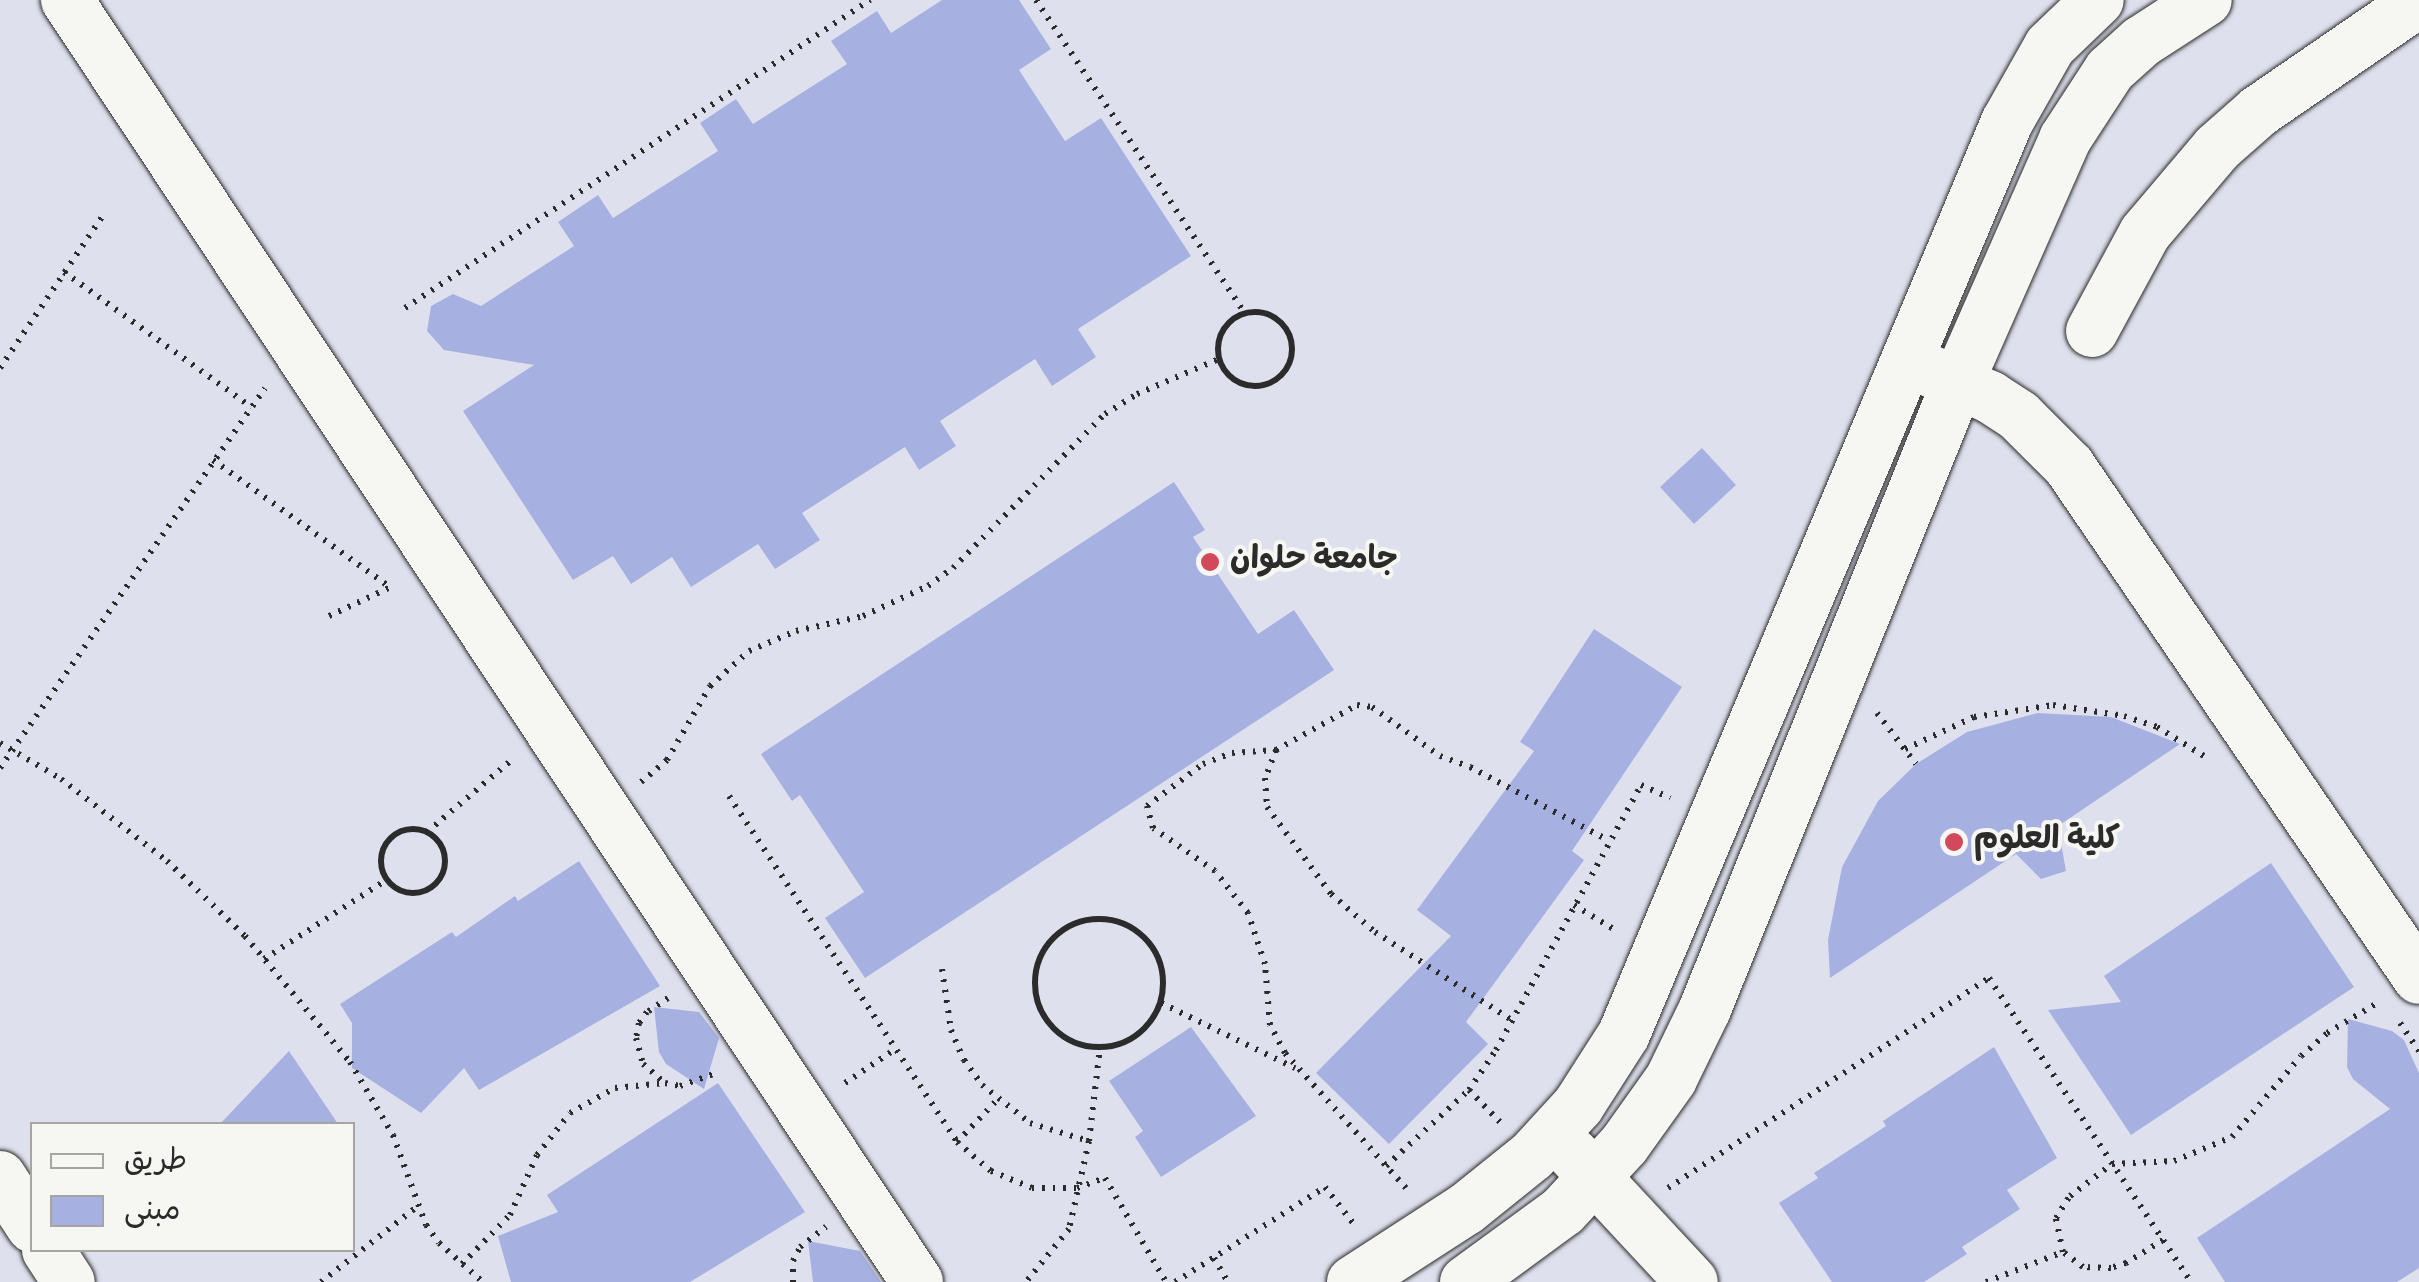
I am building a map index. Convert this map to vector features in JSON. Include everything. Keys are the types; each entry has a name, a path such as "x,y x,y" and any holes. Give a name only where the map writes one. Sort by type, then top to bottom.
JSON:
{"lane":[{"path":"67,0 918,1282"},
{"path":"1368,1272 1441,1226 1512,1173 1552,1136 1600,1074 1644,991 2027,82 2050,46 2098,0"},
{"path":"1466,1282 1563,1211 1614,1194 1650,1112 1705,1009 1958,382 2084,103 2110,70 2141,42 2206,0"},
{"path":"2092,331 2146,233 2217,148 2259,111 2419,1"},
{"path":"1942,278 1992,301"},
{"path":"1908,363 1958,382 2019,416 2091,493 2392,987"},
{"path":"1600,1074 1650,1112"},
{"path":"1552,1136 1614,1194 1692,1282"},
{"path":"0,1177 30,1223"},
{"path":"49,1252 70,1282"}],"path":[{"path":"405,308 870,0"},
{"path":"1036,0 1245,313"},
{"path":"0,368 102,216"},
{"path":"64,272 251,406"},
{"path":"1245,313 1270,314 1283,323 1292,338 1293,355 1287,370 1274,382 1258,387 1241,384 1227,374 1219,359 1224,327 1245,313"},
{"path":"0,768 251,406 297,346"},
{"path":"600,804 646,780 666,760 710,686 748,651 796,631 863,616 928,586 953,568 1104,414 1137,394 1219,359"},
{"path":"213,460 390,588"},
{"path":"329,616 441,563"},
{"path":"1904,749 1974,717 2054,705 2107,712 2158,728 2220,768"},
{"path":"1441,1226 1297,1069 1270,1025 1264,964 1248,913 1216,870 1160,834 1147,818 1147,806 1156,795 1203,764 1232,753 1276,750 1347,707 1372,707 1440,756 1470,767 1608,840"},
{"path":"428,832 444,852 441,878 432,887 408,894 386,880 381,869 384,845 404,830 428,832 550,728"},
{"path":"0,742 61,779 167,861 264,959 350,1062 374,1098 394,1135 418,1206 439,1243 483,1282"},
{"path":"1276,750 1265,778 1267,807 1331,894 1375,932 1512,1022"},
{"path":"1386,1166 1469,1090 1512,1022 1641,785 1716,819"},
{"path":"730,796 957,1142 990,1171 1011,1182 1055,1190 1078,1188 1105,1178 1166,1282"},
{"path":"264,959 386,880"},
{"path":"1107,919 1137,931 1158,956 1162,970 1161,1003 1138,1035 1100,1047 1084,1046 1056,1031 1038,1004 1035,972 1049,942 1060,932 1074,924 1107,919"},
{"path":"942,968 951,1030 964,1060 997,1100 1030,1123 1089,1142"},
{"path":"666,1083 653,1075 638,1052 639,1024 646,1012 711,970"},
{"path":"1614,1194 1989,978 2191,1282"},
{"path":"2163,1240 2111,1268 2083,1267 2063,1252 2055,1229 2061,1207 2112,1164 2174,1162 2232,1137 2314,1044 2392,987 2419,1050"},
{"path":"1161,1003 1297,1069"},
{"path":"462,1264 510,1215 537,1155 570,1113 616,1088 666,1083 680,1086 707,1080 760,1044"},
{"path":"1026,1282 1069,1229 1089,1142 1100,1047"},
{"path":"805,1112 894,1050"},
{"path":"957,1142 997,1100"},
{"path":"1175,1282 1325,1187 1368,1272"},
{"path":"794,1282 793,1261 800,1247 864,1202"},
{"path":"321,1282 418,1206"},
{"path":"1986,1282 2063,1252"},
{"path":"1214,1258 1228,1282"}],"shaded area":[{"name":"جامعة حلوان","path":"0,0 2419,0 2419,1282 0,1282"}],"building":[{"path":"942,0 1019,0 1051,49 1019,70 1065,141 1101,118 1191,256 1078,329 1096,357 1052,386 1035,359 940,421 956,446 919,470 905,447 802,513 820,540 775,569 758,544 691,587 672,557 631,584 613,556 573,580 463,411 534,365 444,350 427,331 431,306 453,294 481,306 574,246 558,222 598,195 613,218 718,151 700,123 736,99 753,124 847,64 831,41 877,11 891,33"},
{"path":"1702,448 1736,485 1694,524 1660,487"},
{"path":"1174,482 1205,530 1193,537 1258,634 1294,610 1334,670 865,978 825,918 864,892 800,795 792,801 761,754"},
{"path":"1594,629 1682,687 1572,851 1584,860 1466,1022 1488,1044 1389,1144 1316,1073 1451,936 1417,910 1534,751 1520,742"},
{"name":"كلية العلوم","path":"2038,713 2111,717 2180,744 2058,826 2066,871 2041,879 2016,854 1830,978 1828,940 1842,867 1878,801 1916,764 1967,732"},
{"path":"579,861 660,986 479,1090 464,1068 421,1113 352,1068 352,1023 340,1004 452,932 456,937 515,896 518,901"},
{"name":"كلية العلوم","path":"2271,863 2354,987 2131,1135 2048,1010 2121,1002 2104,976"},
{"path":"654,1007 699,1012 719,1038 704,1089 666,1064 659,1052"},
{"path":"2348,1019 2392,1031 2404,1040 2419,1073 2419,1268 2397,1282 2225,1282 2197,1238 2390,1109 2353,1079 2347,1067"},
{"path":"1191,1027 1256,1116 1161,1177 1135,1137 1143,1131 1109,1081"},
{"path":"1994,1047 2057,1158 2007,1190 2020,1209 1962,1247 1967,1254 1924,1282 1832,1282 1779,1203 1818,1178 1814,1173 1886,1126 1883,1121"},
{"path":"289,1051 337,1122 222,1122"},
{"path":"718,1083 805,1212 690,1282 511,1282 498,1236 558,1212 547,1195"},
{"path":"808,1241 860,1251 881,1282 813,1282"}],"place":[{"name":"جامعة حلوان","path":"1210,562"},
{"name":"كلية العلوم","path":"1954,842"}]}
